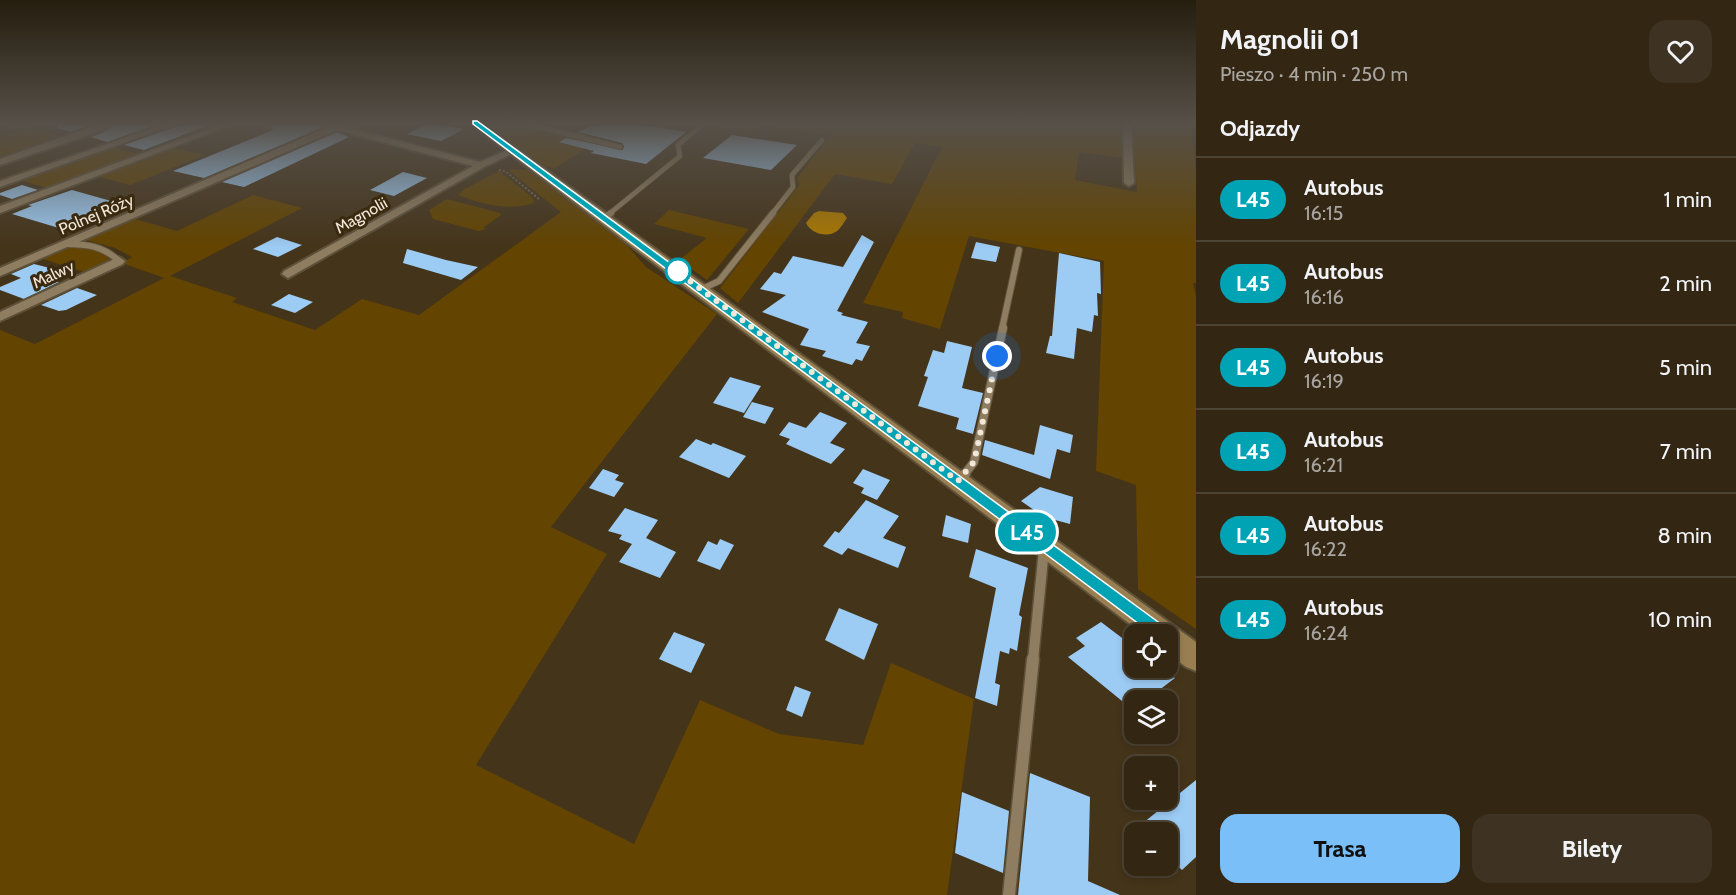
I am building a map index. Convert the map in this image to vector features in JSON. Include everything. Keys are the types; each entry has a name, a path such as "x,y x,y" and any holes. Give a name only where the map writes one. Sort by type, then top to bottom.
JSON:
{"street":[{"path":"0,184 55,165"},
{"path":"0,210 121,165"},
{"name":"Polnej Róży","path":"0,272 249,165"},
{"name":"Magnolii","path":"288,274 481,165"},
{"path":"532,165 1150,624"},
{"path":"1128,165 1129,183"},
{"name":"Malwy","path":"0,317 119,261"},
{"path":"1178,645 1196,658"}],"lane":[{"path":"605,218 669,165"},
{"path":"702,290 719,281 793,186 792,176 801,165"},
{"path":"66,244 101,247 110,251 119,261"},
{"path":"958,481 974,462 1019,250"},
{"path":"1008,895 1044,545"}],"path":[{"path":"495,169 505,171 539,199"}],"shaded area":[{"path":"62,165 116,165 51,189 19,180"},
{"path":"126,165 181,165 130,185 96,176"},
{"path":"543,165 560,165 554,169"},
{"path":"807,165 903,165 892,184 835,174 738,303 720,288 799,185 797,178"},
{"path":"933,165 1077,165 1075,180 1137,192 1135,165 1195,165 1196,283 1193,283 1196,296 1196,629 1138,589 1136,485 1096,471 1104,261 969,236 940,329 902,318 903,312 863,303"},
{"path":"508,170 529,170 625,243 646,267 717,314 551,527 607,554 476,765 634,844 700,700 779,734 863,745 891,663 974,699 947,895 0,895 0,330 35,344 164,278 122,263 132,257 115,248 87,240 135,219 177,231 253,195 302,208 170,276 237,298 232,302 315,330 362,299 419,315 561,212"},
{"path":"499,171 532,197 534,203 504,207 458,195 463,190"},
{"path":"447,199 501,215 483,228 486,229 479,231 433,219 429,210"},
{"path":"669,210 749,229 707,280 679,260 707,238 654,224"},
{"path":"819,211 843,213 847,218 837,231 820,234 808,227 806,223 814,213"},
{"path":"68,248 95,250 109,259 106,264 87,273 43,259"}],"building":[{"path":"188,165 235,165 204,178 173,171"},
{"path":"262,165 291,165 244,187 222,182"},
{"path":"741,165 776,165 771,170"},
{"path":"403,172 427,178 394,196 370,190"},
{"path":"22,185 38,190 12,199 0,195 0,193"},
{"path":"72,190 129,206 69,231 12,214 32,206 28,205"},
{"path":"862,235 874,242 837,311 843,313 841,315 868,322 856,343 870,346 862,361 856,359 852,365 822,356 826,351 800,345 809,329 762,312 786,295 760,289 774,272 781,274 793,256 843,267"},
{"path":"277,237 302,245 278,257 253,249"},
{"path":"976,242 1000,247 996,262 971,258"},
{"path":"407,249 478,267 461,280 403,263"},
{"path":"1059,253 1100,262 1101,294 1097,293 1098,316 1094,315 1092,332 1077,328 1074,359 1046,353 1050,336 1052,336"},
{"path":"34,264 58,270 43,277 59,282 24,299 0,290 0,287 21,278 11,274"},
{"path":"77,288 97,295 66,310 59,311 41,305"},
{"path":"289,294 313,302 295,313 271,305"},
{"path":"947,341 972,347 962,388 983,393 973,434 956,429 959,418 918,406 928,377 924,376 933,350 944,353"},
{"path":"730,377 761,386 744,413 713,403"},
{"path":"752,402 774,408 765,424 743,417"},
{"path":"820,412 847,423 830,443 845,449 831,464 786,444 790,439 779,435 789,422 806,428"},
{"path":"1040,425 1073,435 1070,453 1057,449 1050,479 982,455 985,440 1034,455"},
{"path":"696,439 746,456 729,478 679,457"},
{"path":"603,469 619,475 615,480 624,483 614,497 589,488"},
{"path":"863,469 890,480 877,500 861,493 864,488 853,483"},
{"path":"1040,487 1073,497 1070,524 1044,517 1021,501"},
{"path":"866,500 899,516 883,538 906,547 898,568 848,548 842,555 823,546 835,531 839,533"},
{"path":"625,508 658,520 646,538 676,552 660,578 619,562 632,544 619,539 622,535 608,531"},
{"path":"946,515 971,524 968,543 942,536"},
{"path":"720,539 734,545 720,570 697,561 708,541 717,545"},
{"path":"976,549 1028,568 1019,615 1022,617 1017,651 1010,648 1009,654 1000,651 995,683 1000,685 997,706 975,698 996,588 969,577"},
{"path":"839,608 878,624 864,660 825,640"},
{"path":"1101,622 1124,639 1124,678 1175,678 1159,690 1124,690 1122,701 1068,657 1085,646 1076,638"},
{"path":"674,632 705,644 691,673 659,659"},
{"path":"795,686 811,692 802,717 786,710"},
{"path":"1030,773 1090,797 1088,881 1120,895 1018,895"},
{"path":"1196,780 1196,857 1182,870 1178,866 1178,822 1144,822 1159,810 1178,810 1178,795"},
{"path":"962,792 1009,811 1003,873 955,853"}],"bus line":[{"name":"L45","path":"532,165 1151,624"}],"route":[{"path":"678,271 671,267 958,481 974,462 997,356"}]}
